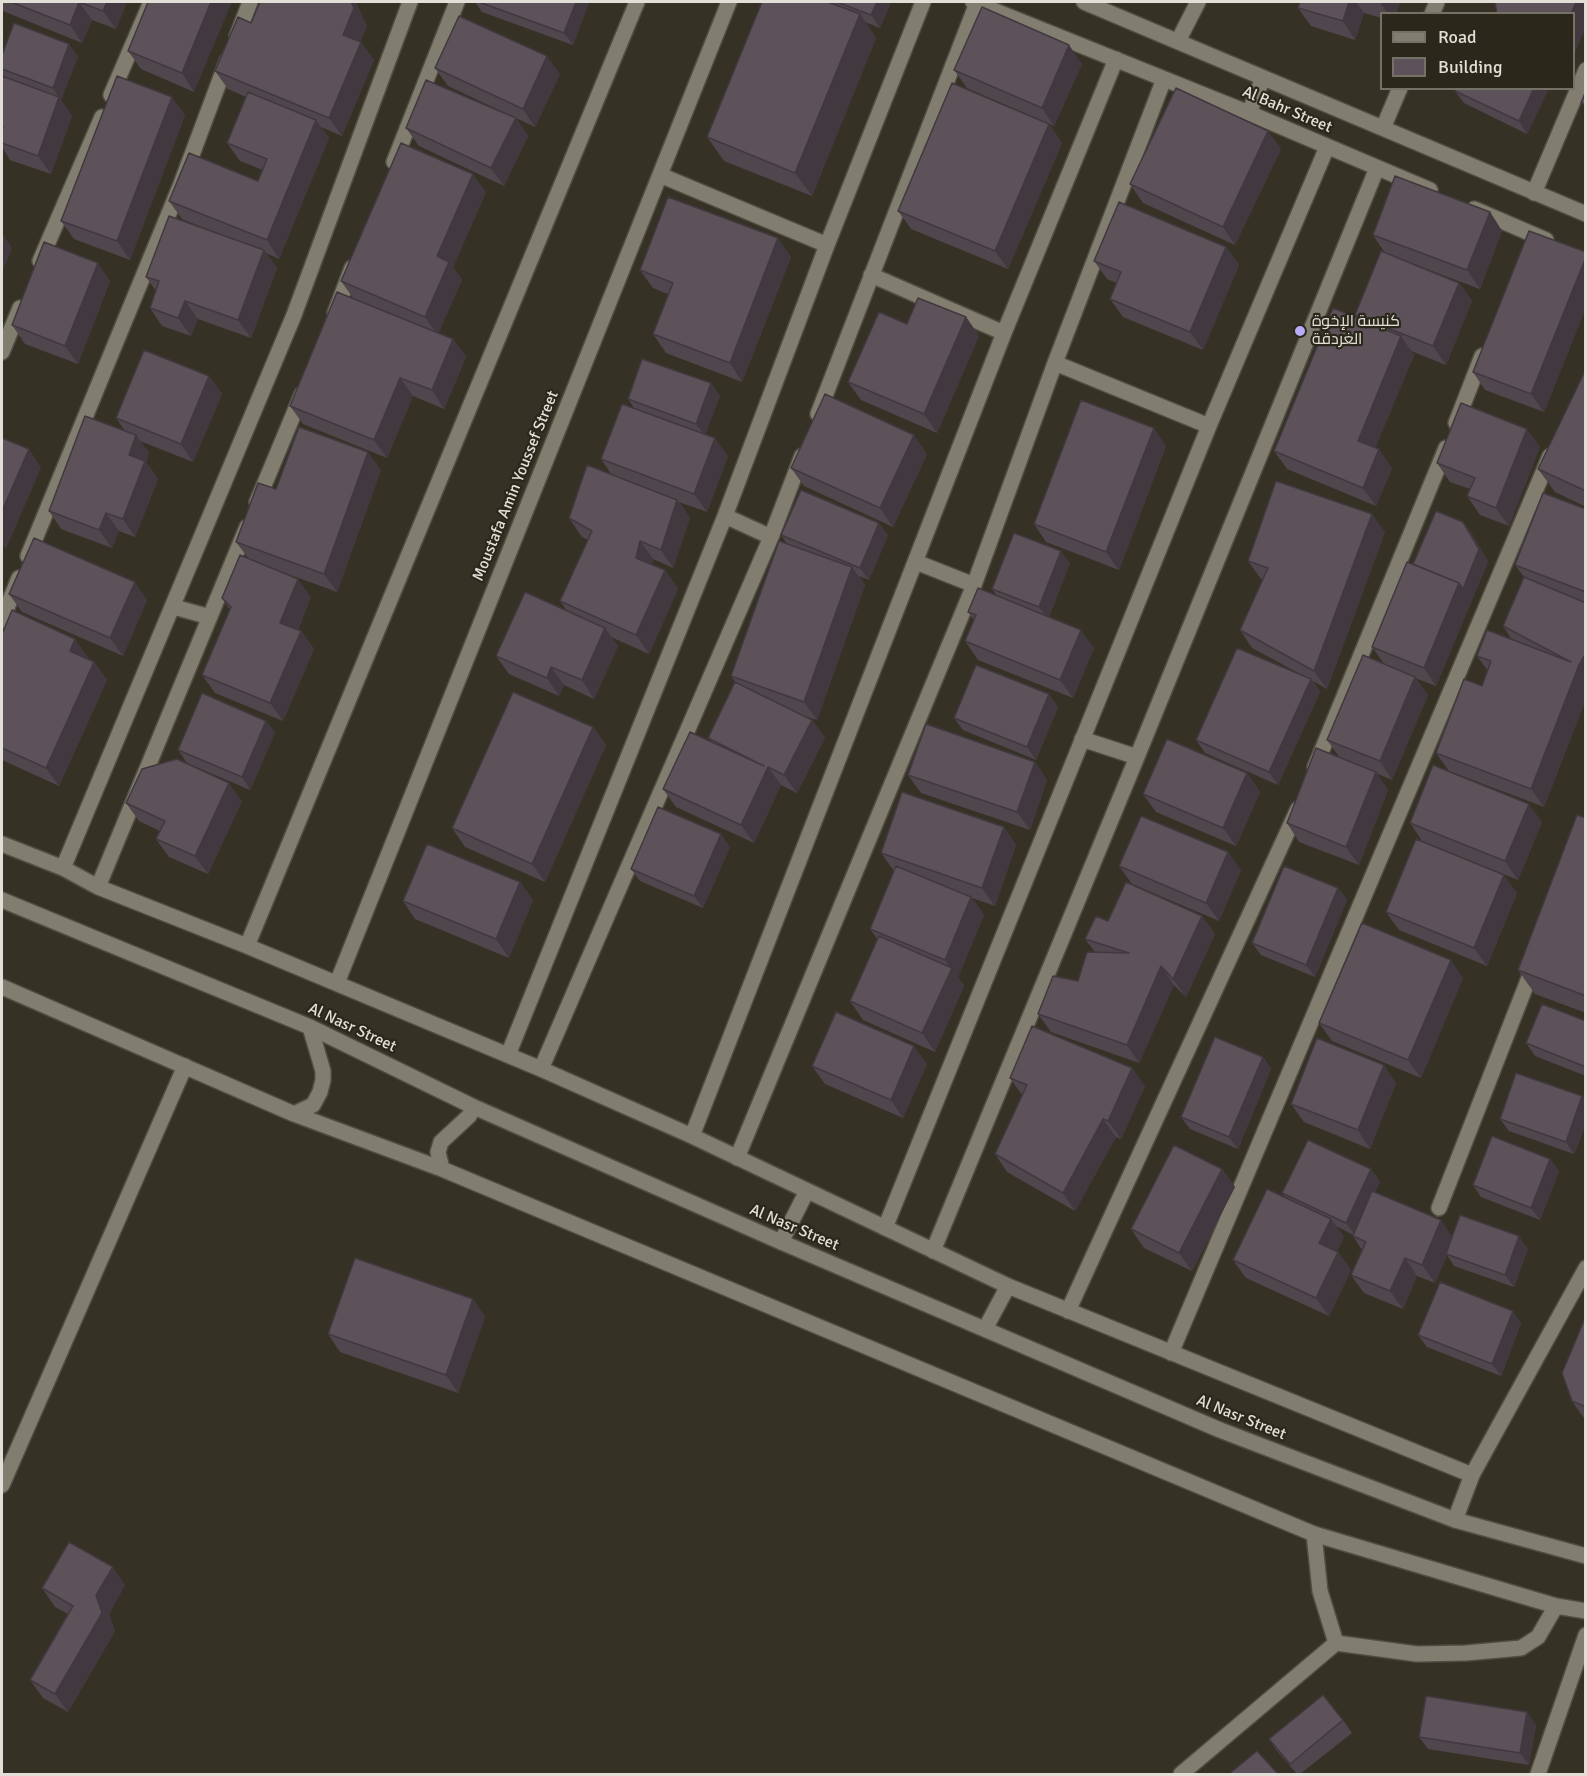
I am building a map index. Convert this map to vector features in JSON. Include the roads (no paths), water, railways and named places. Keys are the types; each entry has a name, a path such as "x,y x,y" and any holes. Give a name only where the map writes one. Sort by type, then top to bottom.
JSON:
{"street":[{"path":"34,276 151,2"},
{"path":"2,620 181,184 250,2"},
{"path":"63,868 174,607 294,315 410,2"},
{"path":"388,176 457,2"},
{"path":"248,946 637,2"},
{"name":"Moustafa Amin Youssef Street","path":"337,983 729,2"},
{"path":"508,1055 725,516 827,245 923,2"},
{"path":"541,1069 771,537 975,2"},
{"name":"Al Bahr Street","path":"975,2 1249,113 1442,195"},
{"name":"Al Bahr Street","path":"1086,2 1586,214"},
{"path":"1178,41 1198,2"},
{"path":"692,1136 1005,333 1116,59"},
{"path":"1534,193 1586,70"},
{"path":"1249,113 1263,78"},
{"path":"737,1158 974,585 1055,363 1164,79"},
{"path":"1383,128 1399,90"},
{"path":"885,1228 1209,426 1327,147"},
{"path":"933,1251 1377,168"},
{"path":"660,174 827,245"},
{"path":"1464,205 1527,238 1557,244"},
{"path":"328,329 358,252"},
{"path":"871,275 1005,333"},
{"path":"2,352 25,298"},
{"path":"1068,1311 1306,790 1488,340"},
{"path":"1055,363 1209,426"},
{"path":"98,887 306,384"},
{"path":"1171,1353 1558,439"},
{"path":"725,516 771,537"},
{"path":"916,562 974,585"},
{"path":"174,607 210,617"},
{"path":"1082,740 1137,757"},
{"path":"2,844 63,868 98,887 248,946 541,1069 692,1136 1008,1286 1472,1475"},
{"name":"Al Nasr Street","path":"2,900 310,1027 474,1107 1220,1430 1455,1520 1586,1556"},
{"path":"1439,1208 1538,953"},
{"path":"2,987 294,1114 442,1169 1314,1534 1556,1606 1586,1611"},
{"path":"294,1114 312,1105 324,1080 310,1027"},
{"path":"2,1485 185,1066"},
{"path":"442,1169 438,1152 441,1142 469,1116 474,1107"},
{"path":"782,1242 807,1191"},
{"path":"1455,1520 1472,1475 1586,1268"},
{"path":"985,1329 1008,1286"},
{"path":"1314,1534 1320,1591 1336,1643"},
{"path":"1181,1774 1336,1643 1418,1654 1521,1648 1538,1637 1556,1606"},
{"path":"1538,1774 1586,1635"}],"place":[{"name":"كنيسة الإخوة الغردقة","path":"1300,331"}]}
